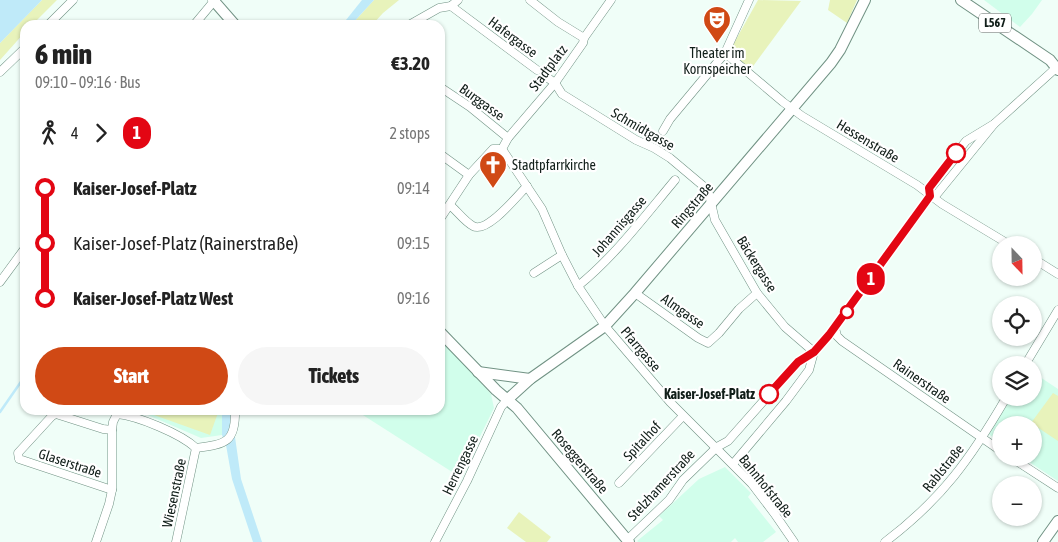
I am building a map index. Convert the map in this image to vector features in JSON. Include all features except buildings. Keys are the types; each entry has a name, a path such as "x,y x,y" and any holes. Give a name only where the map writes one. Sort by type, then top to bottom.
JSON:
{"main road":[{"path":"213,0 231,20"},
{"name":"Ringstraße","path":"508,400 530,379 605,326 635,293 840,50 865,0"},
{"name":"L567","path":"961,0 1050,60 1057,68"},
{"name":"Roseggerstraße","path":"445,337 478,372 517,408 627,541"},
{"path":"478,372 530,379"},
{"path":"1043,542 1058,521"}],"street":[{"path":"53,20 73,0"},
{"path":"198,20 213,0"},
{"path":"418,20 438,8 450,6 458,0"},
{"path":"530,0 558,22 584,38"},
{"name":"Stadtplatz","path":"502,149 508,138 555,83 610,0"},
{"path":"663,131 670,119 725,54 749,0"},
{"name":"Hafergasse","path":"450,6 537,70"},
{"path":"0,72 20,53"},
{"name":"Hessenstraße","path":"725,54 792,109 917,185 930,196 995,236"},
{"path":"716,447 728,441 798,362 814,352 835,328 930,196 937,194 994,124 1057,68"},
{"path":"545,76 555,83"},
{"name":"Schmidtgasse","path":"555,83 562,94 636,140 656,144 682,171 708,190 712,203"},
{"name":"Burggasse","path":"445,91 470,107 508,138"},
{"path":"445,212 468,175 493,149 502,149"},
{"name":"Pfarrgasse","path":"502,149 542,209 578,286 605,326 683,416 716,447"},
{"path":"445,158 468,175"},
{"name":"Johannisgasse","path":"578,286 608,258 675,180"},
{"path":"450,205 473,226 479,228 490,224 527,186"},
{"name":"Bäckergasse","path":"712,203 715,220 757,293 785,327 814,352"},
{"path":"0,282 20,255"},
{"path":"534,273 562,255"},
{"path":"1042,264 1058,274"},
{"name":"Almgasse","path":"635,293 698,338 708,343 757,293"},
{"path":"1031,356 1058,310"},
{"name":"Rainerstraße","path":"835,328 837,336 842,341 992,445"},
{"path":"733,464 809,370 814,352"},
{"name":"Herrengasse","path":"434,542 468,477 501,407 508,400"},
{"name":"Rablstraße","path":"886,542 943,491 982,438 1001,406"},
{"name":"Glaserstraße","path":"54,415 18,454 19,459 112,490"},
{"name":"Glaserstraße","path":"59,415 112,430"},
{"path":"96,542 112,490 112,430 116,415"},
{"path":"122,415 138,418 189,441 196,448 221,445 233,432 235,415"},
{"name":"Spitalhof","path":"619,483 683,416"},
{"name":"Bahnhofstraße","path":"716,447 752,484 794,542"},
{"name":"Stelzhamerstraße","path":"627,541 669,500 683,480 716,447"},
{"name":"Wiesenstraße","path":"176,542 196,448"},
{"path":"1024,466 1058,488"}],"shaded area":[{"path":"42,0 57,0 37,20 22,20"},
{"path":"374,0 399,0 377,20 356,20"},
{"path":"758,0 801,1 751,69 729,52"},
{"path":"830,0 857,0 847,23 828,10"},
{"path":"984,0 1042,0 1020,27"},
{"path":"20,23 20,38 0,60 0,43"},
{"path":"445,343 491,394 494,408 460,477 363,415 445,415"},
{"path":"1042,378 1058,389 1058,481 1035,466 1042,466 1042,416 1000,416 1007,406 1042,406"},
{"path":"1053,393 1058,396 1058,441 1042,430 1042,416 1036,416"},
{"path":"148,415 222,415 222,435 201,438"},
{"path":"154,415 217,415 210,435"},
{"path":"992,428 992,436 988,434"},
{"path":"725,467 751,493 748,497 776,532 763,542 738,542 735,538 731,542 637,541 663,520 659,516 699,479"},
{"path":"519,512 551,537 547,542 526,542 507,528"}],"water":[{"path":"0,0 42,0 22,20 20,20 20,23 0,43"},
{"path":"362,0 374,0 356,20 346,20"},
{"path":"222,415 230,415 241,479 262,542 253,542 232,479 226,445 222,435"}],"waterway":[{"path":"0,412 20,383"}],"tunnel":[{"path":"658,141 663,131"}],"bus line":[{"name":"1","path":"769,394 798,362 814,352 835,328 930,196 929,188 956,153"}],"place":[{"name":"Theater im Kornspeicher","path":"717,44"},
{"name":"Stadtpfarrkirche","path":"493,189"},
{"name":"Kaiser-Josef-Platz","path":"769,394"}]}
